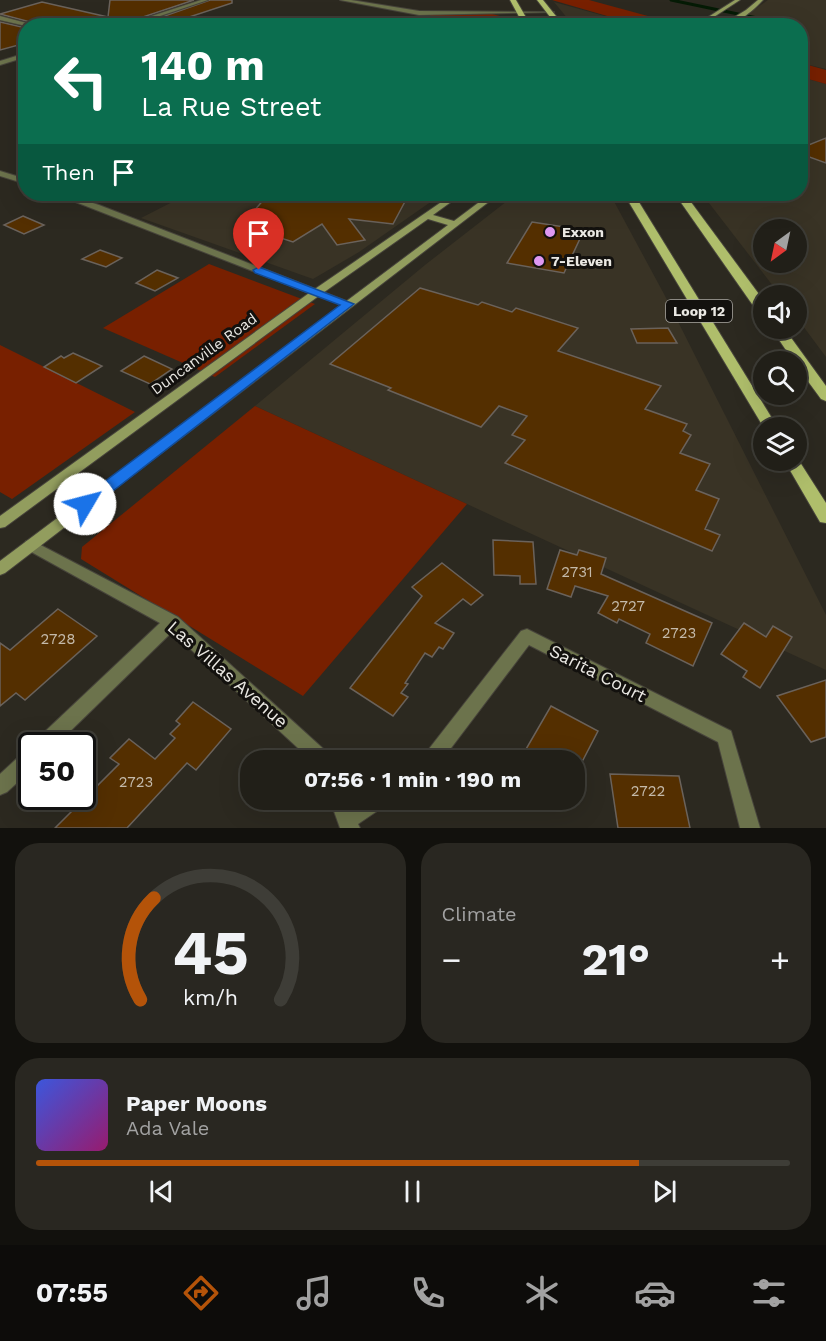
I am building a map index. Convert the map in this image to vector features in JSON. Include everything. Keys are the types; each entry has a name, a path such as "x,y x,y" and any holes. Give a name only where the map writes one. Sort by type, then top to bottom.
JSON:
{"main road":[{"path":"513,0 523,18"},
{"path":"540,0 555,18"},
{"path":"735,18 761,0"},
{"path":"710,18 736,2"},
{"name":"Duncanville Road","path":"0,523 316,293 448,201"},
{"path":"0,569 485,201"},
{"name":"Loop 12","path":"633,201 764,417"},
{"name":"Loop 12","path":"685,201 753,296"},
{"path":"426,216 454,224"},
{"path":"785,339 826,396"},
{"path":"799,471 826,517"}],"street":[{"path":"149,18 206,0"},
{"path":"342,0 419,13 551,12"},
{"path":"0,18 18,22"},
{"path":"0,63 18,57"},
{"path":"0,173 18,179"},
{"path":"79,201 137,221 349,304"},
{"name":"Las Villas Avenue","path":"31,545 172,622 312,750"},
{"path":"57,732 172,622"},
{"name":"Sarita Court","path":"439,750 527,636 725,737 750,828"},
{"path":"0,786 18,769"},
{"path":"348,824 364,810"}],"shaded area":[{"path":"552,0 589,0 655,18 614,18"},
{"path":"768,0 826,0 826,69 808,65 808,18 742,18"},
{"path":"554,2 612,18 567,18"},
{"path":"492,14 505,18 431,18 430,15"},
{"path":"808,65 826,70 826,84 808,79"},
{"path":"808,79 826,84 826,357 807,331 807,285 772,285 763,273 807,273 807,219 753,219 753,260 707,201 808,201"},
{"path":"174,201 432,201 359,252 313,279 141,218"},
{"path":"507,201 614,201 664,294 826,615 826,670 255,406 425,265"},
{"path":"209,264 315,304 215,377 103,328"},
{"path":"0,345 135,412 12,499 0,492"},
{"path":"255,406 467,504 303,696 81,559 82,547"}],"building":[{"path":"110,0 194,0 140,18 18,19 0,14 42,2 108,17"},
{"path":"210,0 232,0 232,3 186,18 159,18"},
{"path":"0,22 18,26 18,45 0,50"},
{"path":"826,138 826,163 808,157 808,145"},
{"path":"263,201 405,201 393,224 349,219 365,240 337,245 322,224 293,242 262,232 253,212"},
{"path":"23,216 44,225 24,234 4,225"},
{"path":"532,222 584,230 564,273 507,263"},
{"path":"100,250 122,258 106,267 82,259"},
{"path":"157,270 178,278 155,291 136,283"},
{"path":"420,288 478,305 482,302 512,312 516,308 578,328 558,351 661,386 645,409 687,424 683,431 691,435 680,453 710,464 696,490 719,499 705,529 720,535 712,551 505,463 525,440 512,435 527,416 499,406 481,427 330,364"},
{"path":"668,328 677,343 637,343 631,329"},
{"path":"73,353 102,366 76,383 44,367 61,356 64,358"},
{"path":"144,356 172,369 150,384 121,371"},
{"path":"493,540 533,542 536,584 520,584 520,576 494,575"},
{"path":"560,550 577,555 579,550 606,558 601,574 712,623 693,666 646,643 650,634 619,619 617,623 598,613 608,596 575,586 571,597 547,589"},
{"path":"442,563 483,595 471,605 463,599 435,623 454,633 443,649 439,647 432,657 425,653 401,693 408,697 393,716 350,688 422,596 412,587"},
{"path":"58,609 97,636 25,700 16,693 0,706 0,643 10,650"},
{"path":"744,623 766,637 773,626 792,637 760,688 743,677 747,671 721,654"},
{"path":"826,680 826,737 811,742 777,696"},
{"path":"193,702 231,729 196,770 187,763 127,828 55,828 73,810 96,810 96,787 119,764 110,758 129,739 155,759 175,738 170,734 180,724 176,721"},
{"path":"551,706 598,731 585,756 585,750 525,750"},
{"path":"610,774 679,776 690,828 618,828"}],"waterway":[{"path":"671,0 757,18"}],"place":[{"name":"Exxon","path":"550,232"},
{"name":"7-Eleven","path":"539,261"}],"route":[{"path":"85,504 349,304 259,270"}]}
